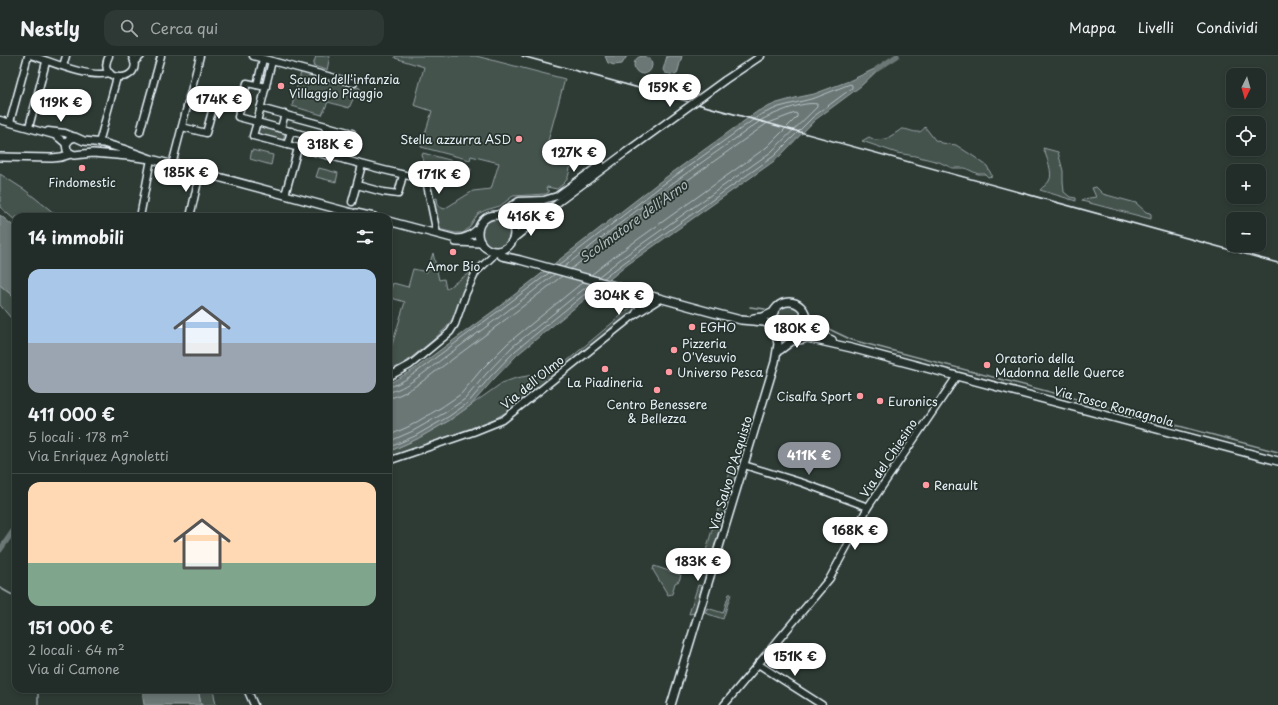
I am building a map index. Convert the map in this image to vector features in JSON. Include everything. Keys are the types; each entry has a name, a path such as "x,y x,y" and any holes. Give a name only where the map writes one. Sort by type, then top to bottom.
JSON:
{"main road":[{"path":"31,157 54,154 66,146 69,139 78,139 123,149 172,165 352,213"},
{"path":"75,154 83,148 78,139"},
{"path":"66,146 68,152 75,154"},
{"path":"0,158 57,158 75,154 94,153 125,155 151,159"},
{"path":"515,258 512,249 514,234 511,223 503,216 497,215 485,218 480,223 478,229 478,235 481,243 485,247 502,256 515,258 660,299 765,326 777,336"},
{"path":"392,222 463,239 471,236 478,229"},
{"path":"392,226 457,243 481,243"},
{"path":"496,252 505,249 512,241"},
{"path":"633,291 642,290 748,317 759,318 774,312"},
{"path":"794,302 803,308 806,319 803,329 784,342 775,362 778,347 777,336 772,321 774,312 777,307 783,303 794,302"},
{"name":"Via Tosco Romagnola","path":"806,319 812,330 826,338 851,348"},
{"path":"743,320 764,322 775,328 783,335 794,335"},
{"name":"Via Tosco Romagnola","path":"794,335 851,348 1278,461"},
{"path":"780,350 792,341 808,338"},
{"name":"Via Salvo D'Acquisto","path":"671,705 775,362"}],"street":[{"path":"10,122 28,56"},
{"path":"36,56 46,62 91,73 110,73 117,77 124,77 133,70 133,59 141,56"},
{"path":"63,66 66,56"},
{"path":"109,56 106,64 110,73"},
{"path":"140,132 159,56"},
{"path":"172,165 200,56"},
{"path":"253,56 354,83"},
{"path":"512,241 538,219 626,152 760,56"},
{"path":"257,85 264,59"},
{"path":"272,61 253,136 362,165 426,180 437,234"},
{"path":"29,127 46,62"},
{"path":"99,143 117,77"},
{"path":"266,88 247,83 238,117 348,147"},
{"path":"182,127 206,133 214,104 189,97"},
{"path":"260,108 352,133 345,160"},
{"path":"281,128 284,114"},
{"path":"0,120 40,130 60,138 66,146"},
{"path":"323,140 327,126"},
{"path":"40,130 65,133 78,139"},
{"path":"287,145 291,131"},
{"path":"309,151 312,137"},
{"path":"286,195 298,148"},
{"path":"141,213 151,159"},
{"path":"497,215 519,201 547,200 557,196 602,164"},
{"path":"352,202 362,165"},
{"path":"191,213 200,172"},
{"path":"357,185 383,192 398,194 403,175"},
{"path":"513,204 510,211 511,223 523,227 538,219"},
{"path":"426,231 432,224 433,213"},
{"path":"392,375 410,365 450,332 456,324 466,293 476,272 496,252"},
{"name":"Via dell'Olmo","path":"633,316 643,301 641,293"},
{"name":"Via dell'Olmo","path":"392,460 473,432 503,420 633,316 660,299"},
{"name":"Via del Chiesino","path":"724,705 830,578 868,507 957,376"},
{"path":"744,465 868,507"},
{"path":"758,664 822,705"},
{"path":"249,693 254,705"}],"shaded area":[{"path":"316,56 330,56 327,70 313,66"},
{"path":"395,56 476,56 565,79 548,141 588,152 589,154 570,168 569,175 566,180 557,189 547,187 546,189 549,192 546,194 513,196 500,206 478,214 469,228 463,233 455,233 438,229 433,199 437,198 438,206 444,209 473,191 491,189 499,163 471,156 470,160 421,147 432,111 414,105 424,67 395,58"},
{"path":"301,72 360,88 359,98 354,97 349,108 328,102 322,115 292,106"},
{"path":"259,124 285,131 283,142 256,135"},
{"path":"925,127 935,140 942,143 956,145 987,166 992,176 988,177 985,174 978,174 965,168 952,168 939,162 897,153 862,141 869,137 875,140 886,139 902,129 920,132"},
{"path":"317,140 346,148 344,158 315,150"},
{"path":"1043,148 1058,152 1063,171 1064,192 1070,197 1076,198 1076,201 1040,190 1048,182 1051,174"},
{"path":"252,150 273,155 271,165 250,159"},
{"path":"423,153 457,162 456,164 471,169 469,177 463,175 457,166 448,169 447,173 443,174 445,179 444,183 442,181 441,183 429,180 422,155"},
{"path":"319,168 338,173 336,182 316,177"},
{"path":"0,174 25,190 54,213 12,213 12,218 0,207"},
{"path":"1096,187 1103,194 1136,203 1146,212 1151,214 1151,219 1082,201 1083,199 1096,197 1092,188"},
{"path":"496,218 506,223 511,233 506,243 496,248 486,243 481,233 486,223"},
{"path":"433,253 439,280 444,279 446,289 475,269 453,318 447,327 406,362 392,370 392,345 405,302 392,298 393,283 408,287 413,269 427,272"},
{"path":"0,285 12,296 12,319 0,305"},
{"path":"634,295 638,295 640,300 634,310 627,317 508,411 496,418 474,427 392,458 392,450 417,439 450,420 502,383 561,366 630,308"},
{"path":"789,305 799,309 803,319 799,329 789,333 779,329 775,319 779,309"},
{"path":"732,466 736,467 738,471 707,570 706,572 702,571 701,568 714,523 719,521 716,516"},
{"path":"654,566 681,575 679,581 675,583 672,594 668,595 653,570"},
{"path":"698,585 702,586 695,613 689,614"},
{"path":"729,594 731,594 723,619 705,613 707,608 723,613"},
{"path":"199,693 214,693 216,705 201,705"}],"water":[{"path":"605,56 627,56 622,64 614,65 608,63"},
{"path":"643,56 649,59 652,65 649,71 643,74 637,71 634,65 637,59"},
{"path":"667,56 682,56 677,74 675,75 665,73 663,70"},
{"path":"883,65 861,86 815,120 777,159 627,265 518,354 471,405 450,420 417,439 392,450 392,382 413,370 496,309 658,183 758,111 777,103 814,94 849,81"},
{"path":"0,215 12,225 12,296 0,285"},
{"path":"142,693 199,693 201,705 144,705"}],"waterway":[{"name":"Scolmatore dell'Arno","path":"877,69 897,56"},
{"path":"750,307 765,309"},
{"path":"814,322 852,340 1278,452"},
{"path":"0,550 12,533"},
{"path":"0,588 12,595"},
{"path":"38,693 38,705"}],"railway":[{"path":"522,56 1278,263"}],"place":[{"name":"Scuola dell'infanzia Villaggio Piaggio","path":"281,86"},
{"name":"Stella azzurra ASD","path":"519,139"},
{"name":"Findomestic","path":"82,168"},
{"name":"Amor Bio","path":"453,252"},
{"name":"EGHO","path":"692,327"},
{"name":"Pizzeria O'Vesuvio","path":"674,350"},
{"name":"Oratorio della Madonna delle Querce","path":"987,365"},
{"name":"La Piadineria","path":"605,369"},
{"name":"Universo Pesca","path":"669,372"},
{"name":"Centro Benessere & Bellezza","path":"657,390"},
{"name":"Cisalfa Sport","path":"860,396"},
{"name":"Euronics","path":"880,401"},
{"name":"Renault","path":"926,485"}]}
